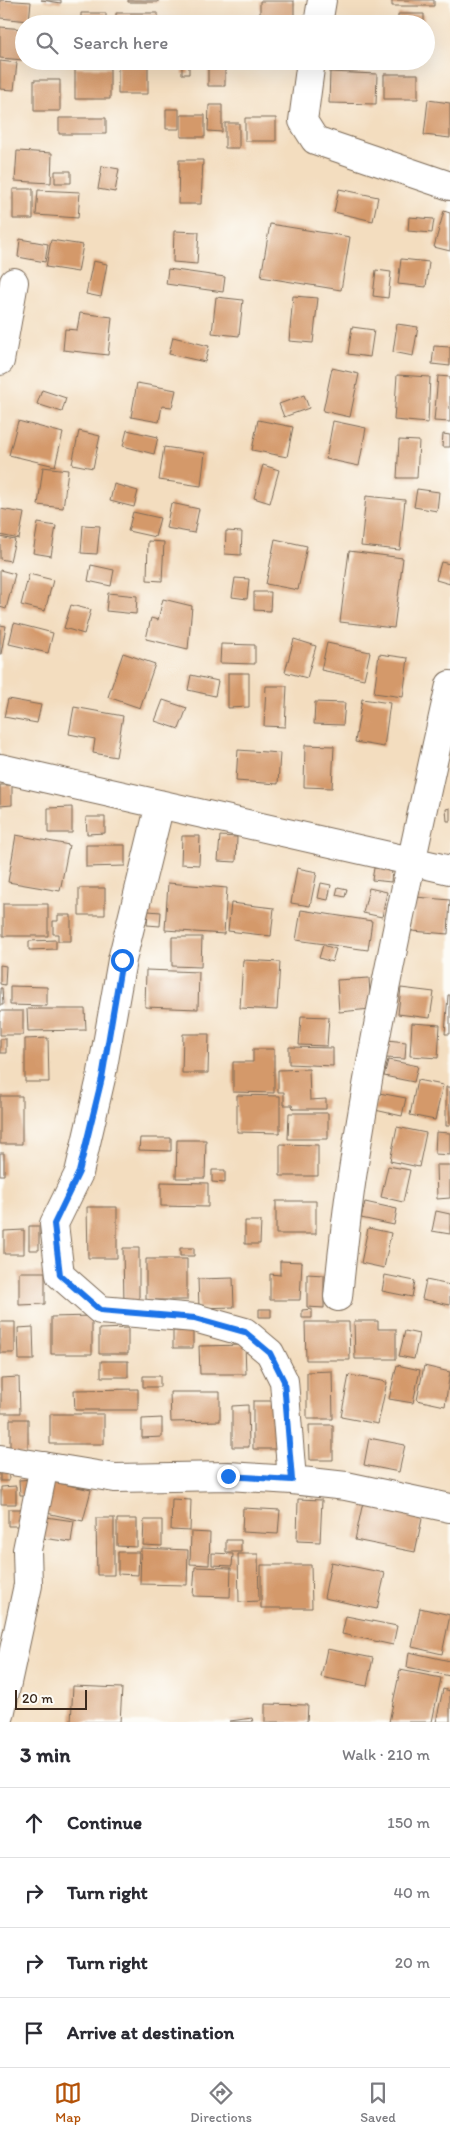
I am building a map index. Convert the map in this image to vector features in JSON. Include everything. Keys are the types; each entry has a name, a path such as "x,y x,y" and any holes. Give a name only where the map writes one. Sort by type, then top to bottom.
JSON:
{"street":[{"path":"320,15 322,0"},
{"path":"311,70 303,120 315,140 450,186"},
{"path":"0,361 14,282"},
{"path":"338,1297 352,1178 370,1068 450,684"},
{"path":"0,768 450,870"},
{"path":"160,804 122,960 102,1078 79,1172 54,1224 60,1275 100,1310 195,1318 245,1332 270,1353 284,1381 292,1480"},
{"path":"0,1459 115,1478 228,1476 292,1480 346,1486 450,1508"},
{"path":"0,1715 28,1585 27,1550 44,1466"}],"building":[{"path":"0,0 31,2 30,15 15,15 15,20 0,18"},
{"path":"41,0 61,0 61,3"},
{"path":"128,0 158,0 158,2 128,2"},
{"path":"392,0 434,0 434,6 392,6"},
{"path":"260,1 294,1 294,15 260,15"},
{"path":"81,13 106,13 106,15 81,15"},
{"path":"116,13 158,13 158,15 116,15"},
{"path":"398,14 424,14 424,15"},
{"path":"0,27 15,28 15,59 0,58"},
{"path":"0,61 15,63 14,90 0,89"},
{"path":"75,70 110,70 110,99 75,99"},
{"path":"118,70 148,70 148,94 118,94"},
{"path":"182,70 189,70 189,74 182,74"},
{"path":"208,70 225,70 225,86 208,86"},
{"path":"330,72 377,74 376,104 329,103"},
{"path":"384,74 418,74 418,99 384,99"},
{"path":"34,80 60,80 60,111 34,111"},
{"path":"428,100 450,103 450,138 424,135"},
{"path":"209,105 222,105 222,132 208,131"},
{"path":"166,109 179,109 179,129 166,129"},
{"path":"181,115 205,115 205,137 181,137"},
{"path":"59,118 106,118 106,134 59,134"},
{"path":"245,118 276,118 276,141 245,141"},
{"path":"225,123 239,123 239,148 225,148"},
{"path":"17,151 52,153 51,183 15,181"},
{"path":"179,160 203,160 201,204 178,204"},
{"path":"102,166 119,169 115,192 98,189"},
{"path":"55,171 71,171 71,183 55,183"},
{"path":"13,189 33,189 33,219 13,219"},
{"path":"339,189 378,197 373,221 334,212"},
{"path":"38,190 80,192 78,218 36,215"},
{"path":"444,211 450,213 450,251 434,247"},
{"path":"409,217 434,219 432,233 408,231"},
{"path":"270,224 350,237 341,290 261,277"},
{"path":"174,231 199,232 197,264 173,262"},
{"path":"20,239 48,244 45,262 18,257"},
{"path":"51,240 83,245 78,272 46,267"},
{"path":"401,259 429,262 426,287 398,284"},
{"path":"93,261 107,264 101,297 86,294"},
{"path":"168,269 225,277 223,292 166,284"},
{"path":"376,270 391,272 388,298 373,296"},
{"path":"293,296 318,298 313,343 289,341"},
{"path":"216,297 243,300 239,336 212,333"},
{"path":"80,313 112,317 108,355 63,350 65,329 77,330"},
{"path":"397,324 418,327 413,356 393,352"},
{"path":"352,327 374,330 370,357 348,354"},
{"path":"173,337 209,346 205,362 169,354"},
{"path":"434,346 450,347 450,366 432,364"},
{"path":"332,368 359,374 350,417 323,411"},
{"path":"397,375 430,377 428,423 394,420"},
{"path":"438,376 450,377 450,422 434,421"},
{"path":"137,383 176,390 172,407 162,406 159,422 131,417"},
{"path":"42,390 66,398 62,412 37,404"},
{"path":"304,395 309,408 284,417 279,404"},
{"path":"258,420 293,427 287,457 252,450"},
{"path":"18,421 63,433 55,466 9,455"},
{"path":"333,421 366,428 359,466 326,459"},
{"path":"127,430 158,437 154,454 123,446"},
{"path":"79,431 100,436 93,468 72,464"},
{"path":"443,434 450,435 450,447 442,447"},
{"path":"399,440 419,441 417,478 397,478"},
{"path":"164,447 205,453 201,486 159,480"},
{"path":"263,465 279,470 270,503 254,498"},
{"path":"43,467 68,470 63,508 38,505"},
{"path":"114,484 138,491 134,507 110,501"},
{"path":"417,489 439,492 437,511 414,507"},
{"path":"366,496 405,500 400,550 361,546"},
{"path":"171,503 199,509 194,533 166,528"},
{"path":"0,509 24,513 19,539 0,535"},
{"path":"133,512 160,518 155,537 128,531"},
{"path":"38,523 56,526 51,556 33,553"},
{"path":"83,525 100,526 97,554 81,553"},
{"path":"226,531 242,532 241,555 225,554"},
{"path":"0,537 15,540 10,561 0,559"},
{"path":"275,539 307,546 298,590 266,584"},
{"path":"148,541 164,542 162,581 147,580"},
{"path":"349,551 403,558 394,628 340,622"},
{"path":"441,562 450,564 450,584 436,580"},
{"path":"91,565 114,570 111,586 88,581"},
{"path":"0,570 15,574 6,609 0,607"},
{"path":"29,574 53,580 45,611 21,605"},
{"path":"235,578 249,579 247,599 232,597"},
{"path":"254,592 271,592 270,611 254,610"},
{"path":"108,593 137,596 136,614 106,611"},
{"path":"163,599 192,606 188,649 146,639 151,618 158,620"},
{"path":"71,605 91,610 84,634 64,628"},
{"path":"14,623 53,633 48,653 9,644"},
{"path":"0,625 6,626 1,654 0,654"},
{"path":"294,639 316,646 307,678 285,672"},
{"path":"327,643 370,652 364,679 321,670"},
{"path":"221,644 255,645 255,664 220,663"},
{"path":"123,653 155,664 140,708 108,697"},
{"path":"379,654 408,658 403,697 374,693"},
{"path":"228,673 249,673 249,707 228,708"},
{"path":"191,675 218,681 215,696 188,690"},
{"path":"266,686 287,686 285,727 264,726"},
{"path":"8,699 41,705 37,723 4,717"},
{"path":"362,699 390,703 384,747 355,742"},
{"path":"163,700 187,708 179,729 155,721"},
{"path":"315,702 345,703 343,725 314,724"},
{"path":"74,707 123,716 116,757 93,753 95,739 69,734"},
{"path":"305,745 334,746 332,788 304,787"},
{"path":"238,750 280,753 278,784 236,781"},
{"path":"0,785 12,785 12,805 0,806"},
{"path":"72,807 72,833 48,833 48,808"},
{"path":"450,808 450,821 447,821 446,809"},
{"path":"86,817 105,817 105,833 87,834"},
{"path":"16,835 69,845 60,891 8,882"},
{"path":"182,836 200,836 199,865 181,864"},
{"path":"220,836 237,837 236,862 218,861"},
{"path":"86,845 125,845 125,866 86,867"},
{"path":"297,868 317,872 310,906 291,903"},
{"path":"374,868 392,870 391,882 372,880"},
{"path":"168,883 227,888 224,934 165,930"},
{"path":"321,883 331,885 328,900 318,898"},
{"path":"338,887 347,889 345,897 336,895"},
{"path":"79,888 105,888 105,915 79,915"},
{"path":"369,888 387,892 382,917 363,913"},
{"path":"416,897 450,900 448,934 412,931"},
{"path":"231,903 274,908 271,936 228,931"},
{"path":"3,904 48,904 48,936 3,936"},
{"path":"301,910 372,921 368,950 296,940"},
{"path":"148,911 161,912 160,926 147,925"},
{"path":"58,915 71,915 71,941 58,941 58,934 53,934 53,921 58,921"},
{"path":"172,937 202,937 201,967 172,966"},
{"path":"56,940 56,949 29,950 29,941"},
{"path":"323,945 336,949 332,962 319,958"},
{"path":"243,960 280,962 277,1010 240,1008"},
{"path":"0,965 6,966 5,985 0,984"},
{"path":"146,970 199,972 198,1009 145,1007"},
{"path":"369,978 371,1009 339,1012 337,980"},
{"path":"10,986 47,987 47,1006 10,1005"},
{"path":"0,988 2,988 3,1005 0,1005"},
{"path":"401,988 434,992 430,1018 398,1014"},
{"path":"448,995 450,995 450,1034 445,1034"},
{"path":"27,1009 85,1009 86,1030 28,1031"},
{"path":"0,1011 23,1011 23,1035 0,1035"},
{"path":"301,1016 329,1017 327,1046 299,1045"},
{"path":"412,1023 440,1025 438,1058 410,1056"},
{"path":"183,1034 209,1034 208,1073 182,1073"},
{"path":"48,1038 49,1082 25,1082 25,1039"},
{"path":"0,1039 6,1039 6,1053 0,1053"},
{"path":"387,1040 406,1042 405,1059 385,1058"},
{"path":"289,1047 333,1048 333,1066 289,1064"},
{"path":"253,1049 274,1049 274,1093 233,1092 233,1062 253,1062"},
{"path":"388,1060 418,1066 414,1082 384,1076"},
{"path":"309,1069 310,1100 326,1099 326,1109 293,1109 292,1105 284,1105 284,1092 278,1092 278,1070"},
{"path":"417,1080 443,1085 435,1120 410,1115"},
{"path":"446,1087 450,1087 450,1126 446,1126"},
{"path":"379,1093 406,1098 402,1116 375,1110"},
{"path":"237,1095 280,1096 280,1133 237,1132"},
{"path":"0,1096 22,1096 22,1144 0,1144"},
{"path":"289,1113 328,1113 328,1139 288,1139"},
{"path":"397,1127 426,1133 419,1167 390,1161"},
{"path":"436,1132 450,1133 450,1155 435,1154"},
{"path":"140,1138 171,1138 171,1151 139,1150"},
{"path":"177,1140 206,1140 205,1178 176,1178"},
{"path":"280,1144 318,1145 318,1176 280,1176"},
{"path":"0,1153 4,1153 4,1175 0,1175"},
{"path":"436,1165 450,1165 450,1198 437,1199"},
{"path":"388,1166 410,1170 403,1202 381,1197"},
{"path":"212,1170 225,1170 225,1183 212,1182"},
{"path":"161,1182 208,1183 208,1207 161,1206"},
{"path":"276,1201 316,1201 316,1234 276,1234"},
{"path":"365,1202 397,1209 394,1225 361,1218"},
{"path":"87,1207 117,1207 117,1258 88,1258"},
{"path":"436,1211 450,1214 450,1234 432,1231"},
{"path":"245,1221 261,1221 260,1244 245,1244"},
{"path":"29,1226 39,1226 39,1250 29,1250"},
{"path":"368,1228 391,1233 384,1268 361,1263"},
{"path":"24,1230 24,1254 4,1254 4,1231"},
{"path":"123,1248 139,1248 139,1305 124,1305"},
{"path":"180,1248 194,1248 194,1256 180,1256"},
{"path":"146,1259 187,1259 187,1300 146,1300"},
{"path":"280,1261 302,1262 300,1300 270,1300 270,1274 280,1275"},
{"path":"19,1272 45,1272 45,1304 19,1305"},
{"path":"307,1274 324,1275 324,1308 307,1307"},
{"path":"385,1275 415,1281 412,1297 382,1291"},
{"path":"233,1278 234,1307 199,1308 198,1279"},
{"path":"426,1280 450,1285 450,1305 422,1299"},
{"path":"259,1309 271,1309 271,1317 259,1317"},
{"path":"312,1309 312,1318 302,1318 302,1310"},
{"path":"92,1316 92,1354 51,1354 51,1317"},
{"path":"354,1321 378,1321 378,1329 396,1329 396,1359 355,1359"},
{"path":"0,1322 15,1322 15,1353 0,1353"},
{"path":"305,1322 349,1322 350,1360 306,1360"},
{"path":"33,1327 34,1360 19,1360 18,1328"},
{"path":"128,1328 128,1354 99,1354 99,1329"},
{"path":"173,1331 193,1331 193,1348 173,1348"},
{"path":"405,1331 419,1334 414,1359 399,1356"},
{"path":"245,1345 246,1374 200,1374 199,1346"},
{"path":"101,1361 128,1361 128,1377 101,1377"},
{"path":"397,1365 420,1370 413,1403 389,1399"},
{"path":"424,1366 450,1372 445,1406 417,1400"},
{"path":"332,1371 333,1419 307,1419 307,1372"},
{"path":"349,1375 387,1382 378,1424 341,1417"},
{"path":"143,1376 160,1376 160,1387 143,1387"},
{"path":"19,1377 20,1413 1,1413 1,1378"},
{"path":"138,1389 138,1410 75,1410 74,1390"},
{"path":"170,1392 220,1392 220,1421 171,1422"},
{"path":"253,1401 278,1401 279,1449 253,1449"},
{"path":"248,1405 249,1447 232,1447 232,1406"},
{"path":"50,1414 104,1414 104,1444 50,1444"},
{"path":"162,1418 162,1437 142,1438 142,1419"},
{"path":"10,1419 28,1419 28,1453 10,1453"},
{"path":"309,1425 333,1425 333,1460 310,1460"},
{"path":"369,1438 405,1445 399,1472 364,1465"},
{"path":"8,1462 9,1481 0,1481 0,1463"},
{"path":"33,1479 33,1495 20,1495 19,1480"},
{"path":"49,1481 91,1490 83,1521 42,1512"},
{"path":"16,1486 16,1504 1,1504 1,1487"},
{"path":"172,1499 191,1500 190,1531 171,1530"},
{"path":"298,1499 322,1500 320,1542 297,1541"},
{"path":"363,1502 423,1514 415,1552 355,1540"},
{"path":"243,1508 280,1510 278,1534 242,1532"},
{"path":"8,1509 25,1509 25,1526 8,1526"},
{"path":"39,1516 74,1521 71,1542 35,1537"},
{"path":"96,1518 114,1518 114,1575 97,1575"},
{"path":"117,1519 137,1519 137,1547 117,1546"},
{"path":"144,1520 162,1520 162,1546 143,1545"},
{"path":"191,1532 210,1533 209,1565 190,1564"},
{"path":"226,1540 241,1540 241,1552 226,1552"},
{"path":"141,1548 188,1550 187,1585 140,1584"},
{"path":"118,1552 139,1552 138,1575 118,1574"},
{"path":"212,1553 233,1554 232,1566 212,1565"},
{"path":"238,1554 258,1554 259,1601 239,1602"},
{"path":"331,1562 385,1573 377,1609 324,1598"},
{"path":"261,1565 311,1565 312,1608 261,1608"},
{"path":"195,1567 231,1568 230,1597 193,1596"},
{"path":"420,1608 450,1615 442,1654 412,1647"},
{"path":"346,1616 397,1626 393,1645 342,1634"},
{"path":"327,1649 373,1658 367,1686 321,1677"},
{"path":"409,1652 450,1661 450,1676 407,1667"},
{"path":"400,1670 441,1678 432,1722 389,1722"},
{"path":"73,1686 122,1688 120,1722 71,1722"},
{"path":"443,1689 450,1691 450,1722 436,1722"},
{"path":"265,1704 308,1705 307,1722 265,1722"},
{"path":"252,1718 253,1722 230,1722 230,1721"}],"route":[{"path":"122,960 102,1078 79,1172 54,1224 60,1275 100,1310 195,1318 245,1332 270,1353 284,1381 292,1480 228,1476"}]}
